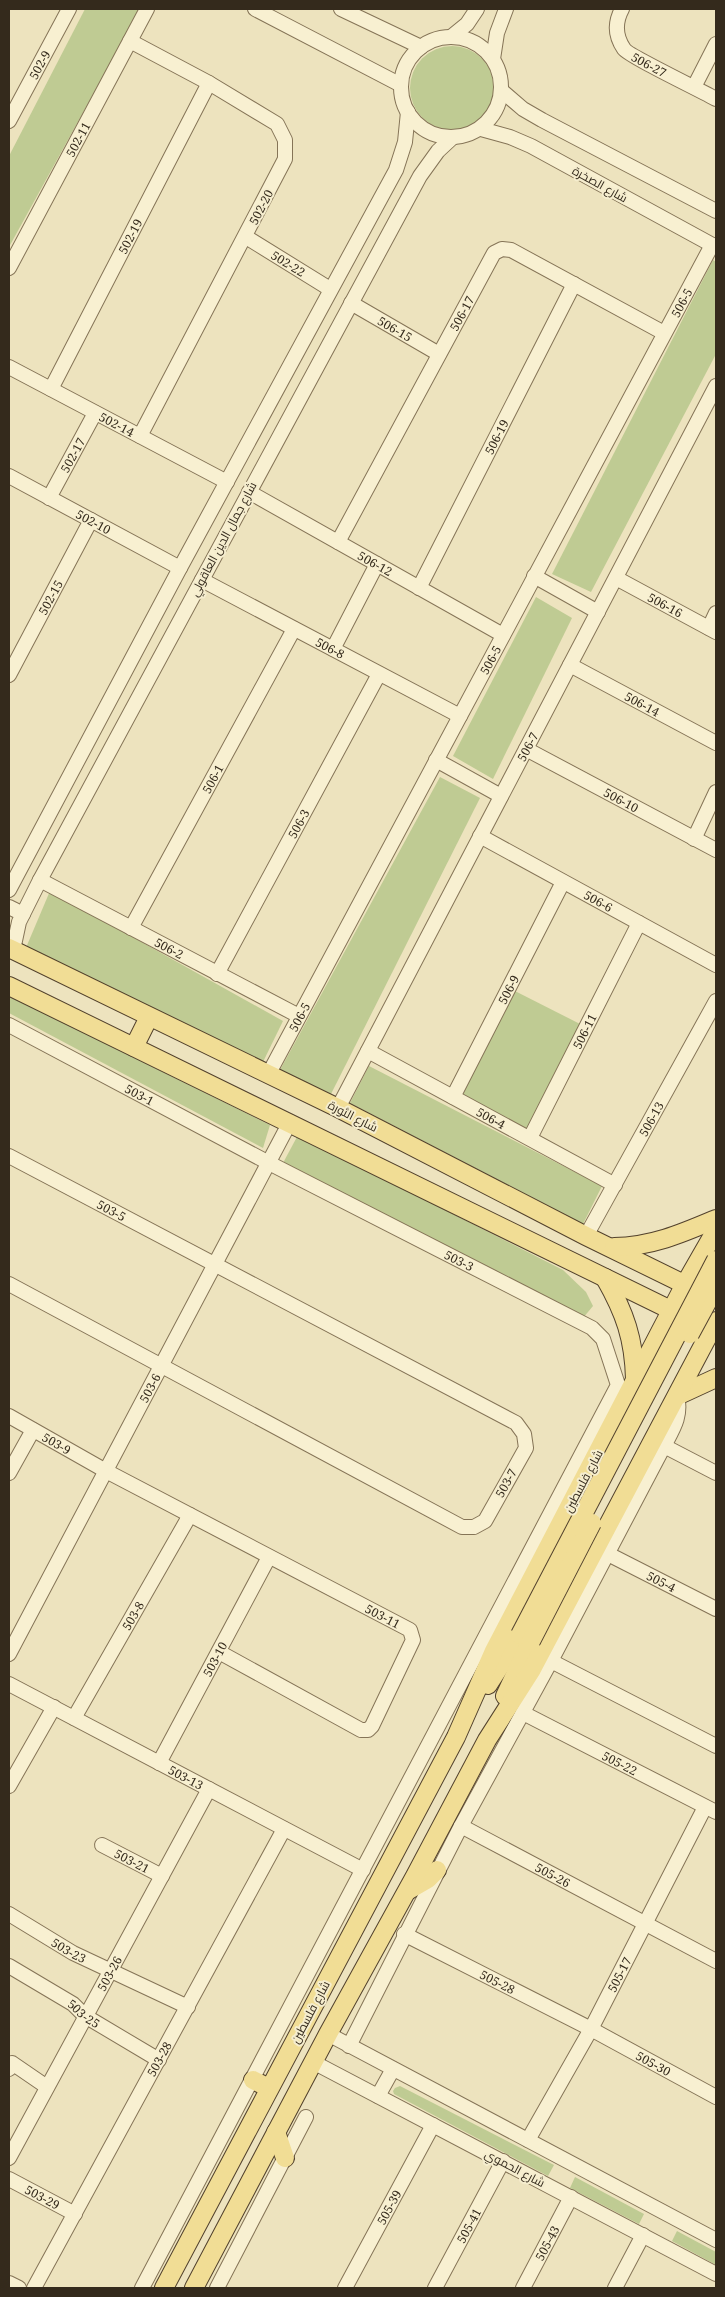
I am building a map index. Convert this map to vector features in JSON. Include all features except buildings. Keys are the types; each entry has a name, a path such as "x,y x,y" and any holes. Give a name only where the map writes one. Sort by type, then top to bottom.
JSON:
{"main road":[{"name":"شارع الثورة","path":"11,949 338,1108 586,1236 690,1287"},
{"path":"9,986 290,1122 676,1313"},
{"path":"134,1047 149,1016"},
{"path":"611,1247 644,1245 715,1220"},
{"name":"شارع فلسطين","path":"164,2288 456,1736 494,1651 626,1383 676,1313 690,1287 715,1220"},
{"name":"شارع فلسطين","path":"487,1740 514,1674 526,1638 716,1260"},
{"path":"605,1278 619,1302 629,1327 634,1355 626,1383"},
{"name":"شارع فلسطين","path":"456,1736 526,1638 716,1286"},
{"name":"شارع فلسطين","path":"194,2288 313,2062 487,1740 531,1671 712,1328"},
{"path":"676,1396 716,1378"},
{"path":"406,1892 423,1882 437,1870"},
{"path":"253,2080 270,2088"},
{"path":"276,2132 285,2158"}],"street":[{"name":"502-11","path":"9,268 147,9"},
{"path":"255,9 401,85"},
{"path":"341,9 421,47"},
{"path":"451,37 466,24 477,9"},
{"path":"493,59 497,33 506,9"},
{"name":"506-27","path":"622,9 616,19 617,34 624,50 716,99"},
{"name":"502-9","path":"9,121 63,11"},
{"path":"451,37 475,43 493,59 500,74 502,91 498,106 491,118 481,129 467,136 452,138 426,131 416,123 402,99 401,85 404,70 411,58 421,47 435,40 451,37"},
{"name":"502-20","path":"130,41 209,83 277,124 285,140 285,159 246,237 140,436"},
{"path":"694,87 716,44"},
{"name":"502-19","path":"51,389 209,83"},
{"path":"502,91 523,109 542,120 716,211"},
{"name":"شارع جمال الدين العاقولي","path":"9,890 15,864 180,568 396,170 405,142 408,112"},
{"name":"شارع الصخرة","path":"481,129 510,137 530,146 714,246"},
{"name":"شارع جمال الدين العاقولي","path":"11,949 23,914 40,880 420,176 438,151 452,138"},
{"name":"502-22","path":"246,237 330,290"},
{"name":"506-5","path":"268,1074 664,333 714,246"},
{"name":"506-17","path":"338,542 494,253 502,249 511,250 664,333"},
{"name":"506-19","path":"419,588 574,284"},
{"name":"506-15","path":"351,304 438,354"},
{"name":"502-14","path":"9,367 227,482"},
{"name":"506-7","path":"338,1108 716,386"},
{"name":"502-17","path":"49,498 95,413"},
{"name":"502-10","path":"9,476 180,568"},
{"name":"506-12","path":"249,492 503,636"},
{"name":"502-15","path":"9,675 91,520"},
{"path":"333,649 377,564"},
{"path":"534,576 598,612"},
{"name":"506-16","path":"616,578 712,630"},
{"name":"506-8","path":"202,580 460,716"},
{"path":"712,630 716,613"},
{"name":"506-1","path":"131,928 294,629"},
{"name":"506-14","path":"570,665 716,742"},
{"name":"506-3","path":"217,974 380,674"},
{"name":"506-10","path":"526,750 716,850"},
{"path":"436,760 501,796"},
{"path":"694,839 716,792"},
{"name":"506-6","path":"480,836 716,965"},
{"name":"506-2","path":"40,880 299,1016"},
{"name":"506-9","path":"453,1097 563,882"},
{"path":"9,907 23,914"},
{"name":"506-11","path":"530,1138 639,923"},
{"name":"506-13","path":"586,1236 716,1001"},
{"name":"503-1","path":"9,1025 268,1163"},
{"name":"506-4","path":"368,1051 615,1184"},
{"name":"503-6","path":"9,1654 290,1122"},
{"name":"503-5","path":"9,1156 214,1266"},
{"name":"503-3","path":"268,1163 592,1328 603,1339 626,1383"},
{"name":"503-7","path":"161,1366 462,1527 474,1527 485,1521 526,1448 524,1434 516,1423 214,1266"},
{"path":"9,1284 161,1366"},
{"path":"142,2288 363,1870 626,1383"},
{"path":"349,2046 460,1826 552,1661 678,1419 679,1412 676,1396"},
{"name":"503-9","path":"9,1416 106,1471"},
{"path":"9,1473 33,1430"},
{"path":"664,1446 716,1473"},
{"name":"503-11","path":"106,1471 410,1630 412,1640 372,1726 368,1730 361,1730 219,1652"},
{"name":"503-8","path":"74,1718 190,1515"},
{"name":"505-4","path":"608,1554 716,1609"},
{"name":"503-10","path":"159,1763 269,1557"},
{"path":"552,1661 716,1746"},
{"name":"503-13","path":"9,1684 363,1870"},
{"path":"9,1786 54,1707"},
{"name":"505-22","path":"523,1713 711,1809"},
{"name":"503-26","path":"9,2158 209,1789"},
{"name":"505-17","path":"528,2140 592,2029 646,1924 711,1809"},
{"name":"505-26","path":"460,1826 646,1924"},
{"name":"503-28","path":"34,2288 284,1829"},
{"name":"503-21","path":"102,1845 162,1876"},
{"name":"503-23","path":"9,1914 54,1943 188,2007"},
{"path":"646,1924 716,1961"},
{"name":"505-28","path":"404,1934 592,2029"},
{"name":"503-25","path":"9,1966 73,2004 85,2016 158,2060"},
{"name":"505-30","path":"592,2029 716,2097"},
{"path":"328,2034 716,2240"},
{"name":"شارع الحموي","path":"313,2062 716,2274"},
{"path":"10,2066 47,2087"},
{"path":"378,2096 393,2069"},
{"path":"217,2288 306,2118"},
{"name":"505-39","path":"345,2288 433,2125"},
{"name":"505-41","path":"435,2288 502,2161"},
{"name":"503-29","path":"9,2179 75,2214"},
{"name":"505-43","path":"523,2288 571,2197"},
{"path":"615,2288 643,2235"},
{"path":"9,2283 19,2288"}],"green space":[{"path":"85,9 140,9 9,247 9,156"},
{"path":"452,46 475,53 487,65 494,88 487,111 475,123 452,130 429,123 417,111 410,88 417,65 429,53"},
{"path":"713,260 716,262 716,354 591,592 552,574"},
{"path":"536,597 572,618 493,779 453,756"},
{"path":"440,777 480,798 331,1094 280,1070"},
{"path":"50,891 283,1021 262,1064 25,950"},
{"path":"509,988 586,1027 530,1138 453,1097"},
{"path":"9,996 270,1125 263,1148 9,1013"},
{"path":"369,1066 602,1186 583,1224 350,1103"},
{"path":"298,1135 563,1270 586,1292 593,1306 583,1318 283,1163"},
{"path":"400,2086 554,2165 548,2176 394,2094 395,2088"},
{"path":"575,2177 644,2214 639,2224 570,2188"},
{"path":"677,2231 716,2252 716,2265 672,2241"}]}
